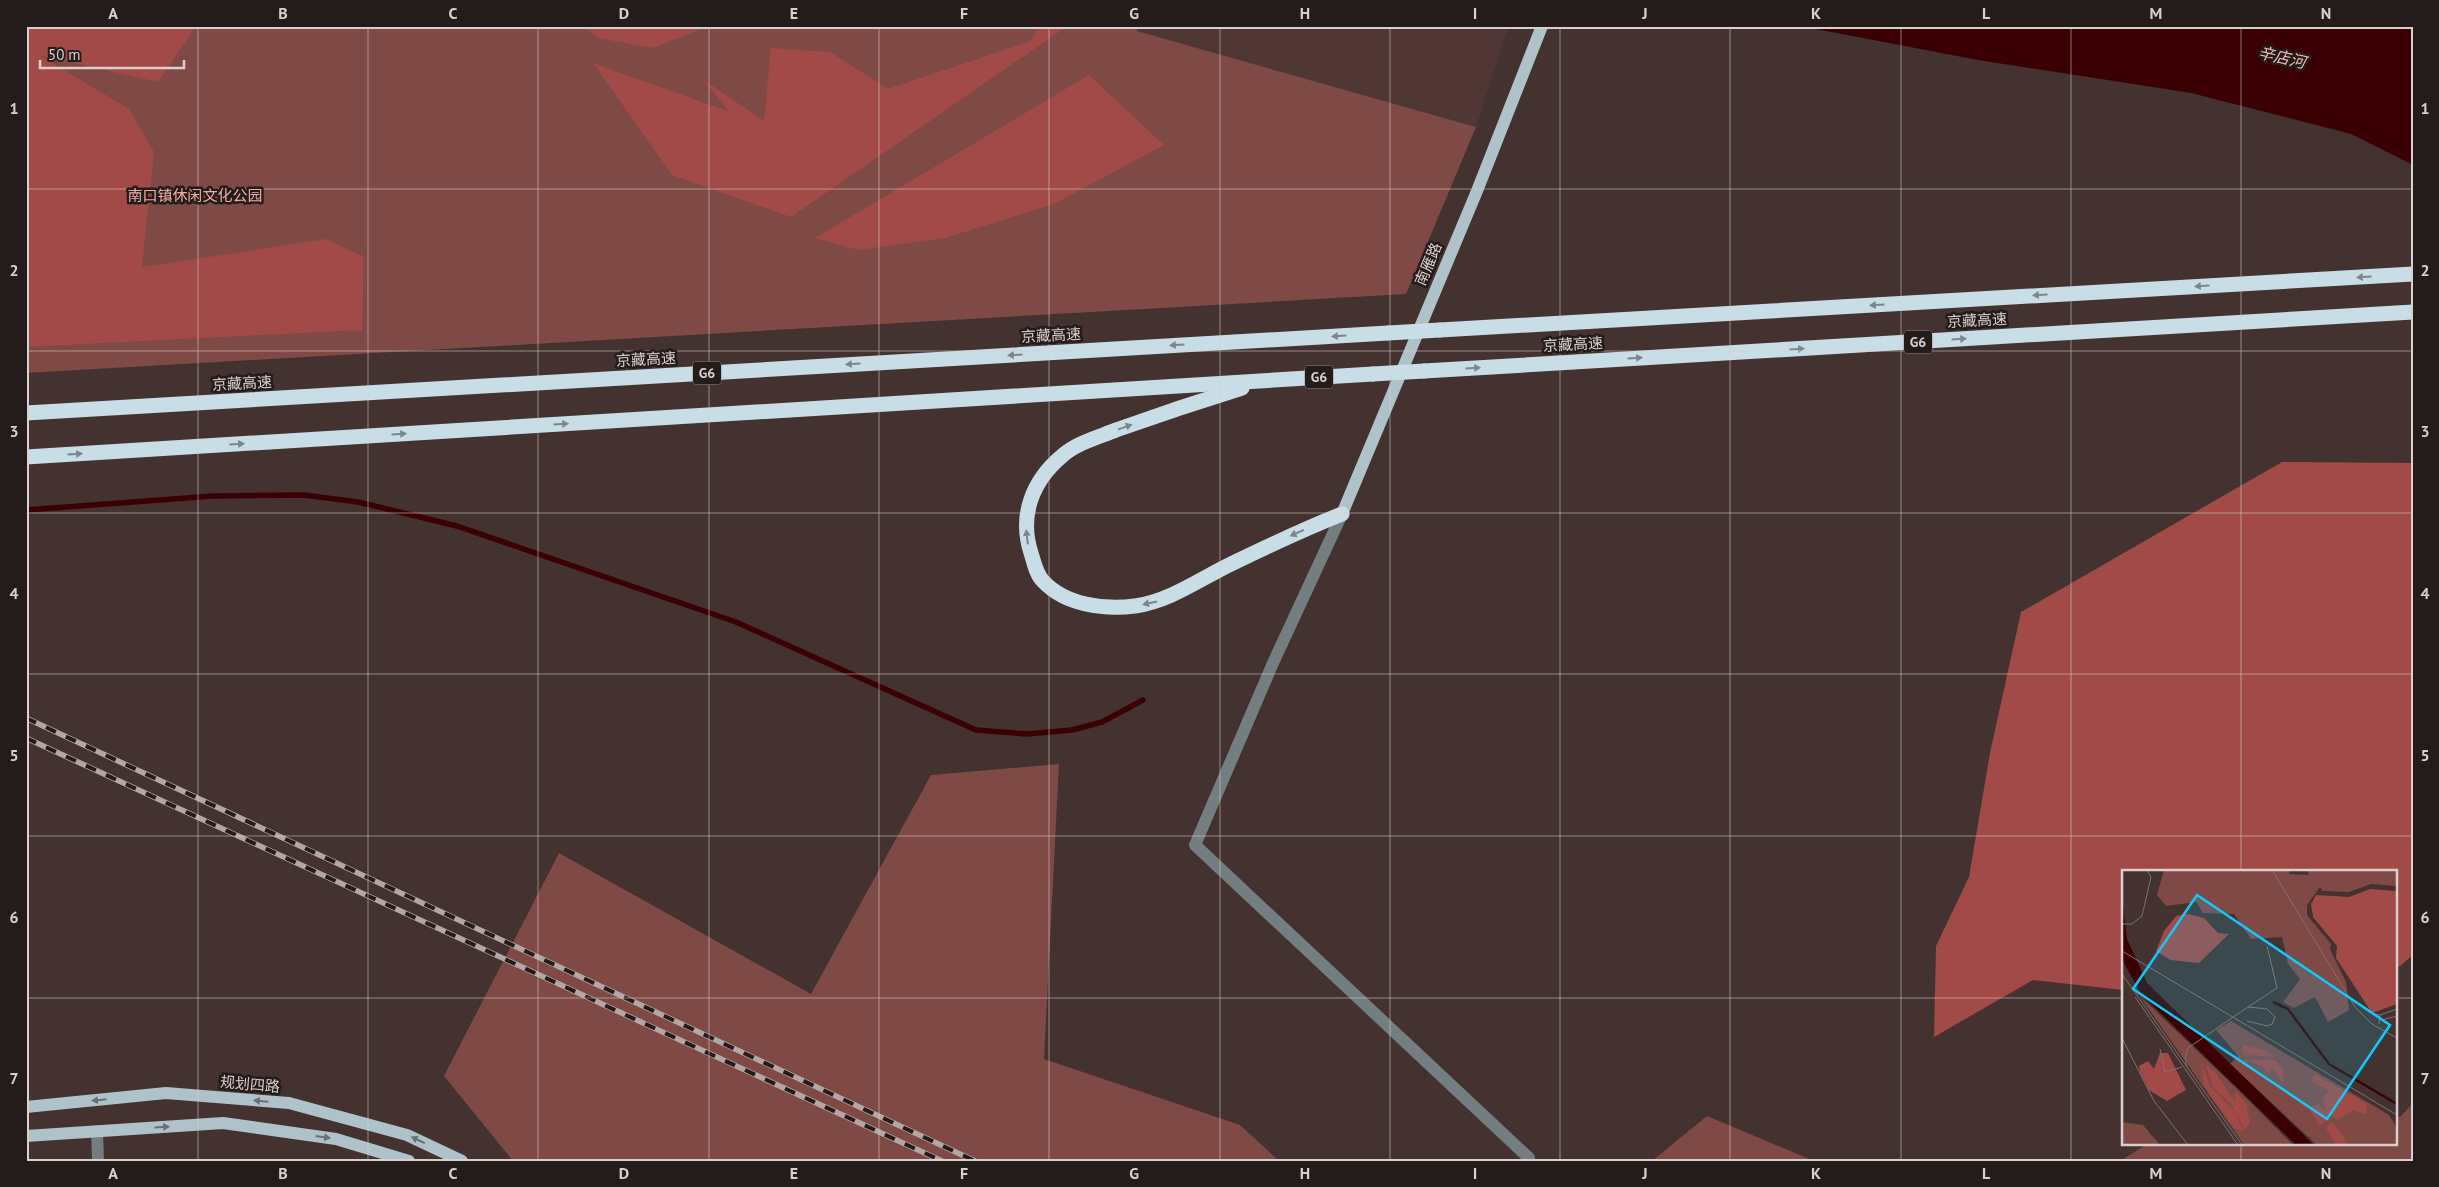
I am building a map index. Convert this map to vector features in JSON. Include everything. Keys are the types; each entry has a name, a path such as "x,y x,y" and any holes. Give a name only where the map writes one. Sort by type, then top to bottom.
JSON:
{"highway":[{"name":"京藏高速","path":"26,413 2413,274"},
{"name":"京藏高速","path":"1265,381 2413,312"},
{"path":"1265,381 1164,412 1092,440 1063,455 1039,479 1028,506 1026,537 1035,566 1043,581 1073,601 1106,608 1134,606 1160,600 1231,564 1342,514"},
{"name":"G6","path":"26,457 1265,381"}],"main road":[{"name":"南雁路","path":"1342,514 1477,191 1542,26"},
{"name":"规划四路","path":"26,1107 166,1093 289,1103 407,1135 462,1161"},
{"path":"26,1136 223,1123 336,1139 409,1161"}],"street":[{"path":"1342,514 1270,670 1195,845 1529,1158"},
{"path":"97,1131 98,1161"}],"shaded area":[{"path":"26,26 196,26 158,82 39,55 129,109 154,152 142,267 326,239 364,257 362,330 26,347"},
{"path":"583,26 708,26 653,48 598,38"},
{"path":"1038,26 1063,26 1063,29 791,217 672,175 593,63 730,112 702,79 764,121 771,48 830,52 888,89 1031,41"},
{"path":"1137,26 1509,26 1476,127 1137,31"},
{"path":"1089,75 1164,145 1054,204 945,238 859,250 815,238"},
{"path":"2282,462 2413,463 2413,955 2396,969 2396,870 2122,870 2122,990 2033,980 1934,1037 1936,946 1969,877 1990,753 2021,612"}],"green space":[{"name":"南口镇休闲文化公园","path":"26,26 1137,26 1137,31 1476,127 1406,294 26,373"},
{"path":"1059,764 1044,1059 1240,1125 1279,1161 513,1161 444,1076 559,853 811,994 931,775"},
{"path":"2413,1103 2413,1161 2120,1161 2147,1144 2396,1144 2396,1115 2400,1117"},
{"path":"1707,1116 1814,1161 1652,1161"}],"water":[{"name":"辛店河","path":"1800,26 2411,26 2413,165 2351,134 2191,93 1978,60"}],"waterway":[{"path":"26,510 213,496 304,495 358,502 457,526 736,622 976,730 1027,734 1072,730 1102,722 1143,700"}],"railway":[{"path":"26,718 975,1161"},
{"path":"26,738 942,1161"}]}
